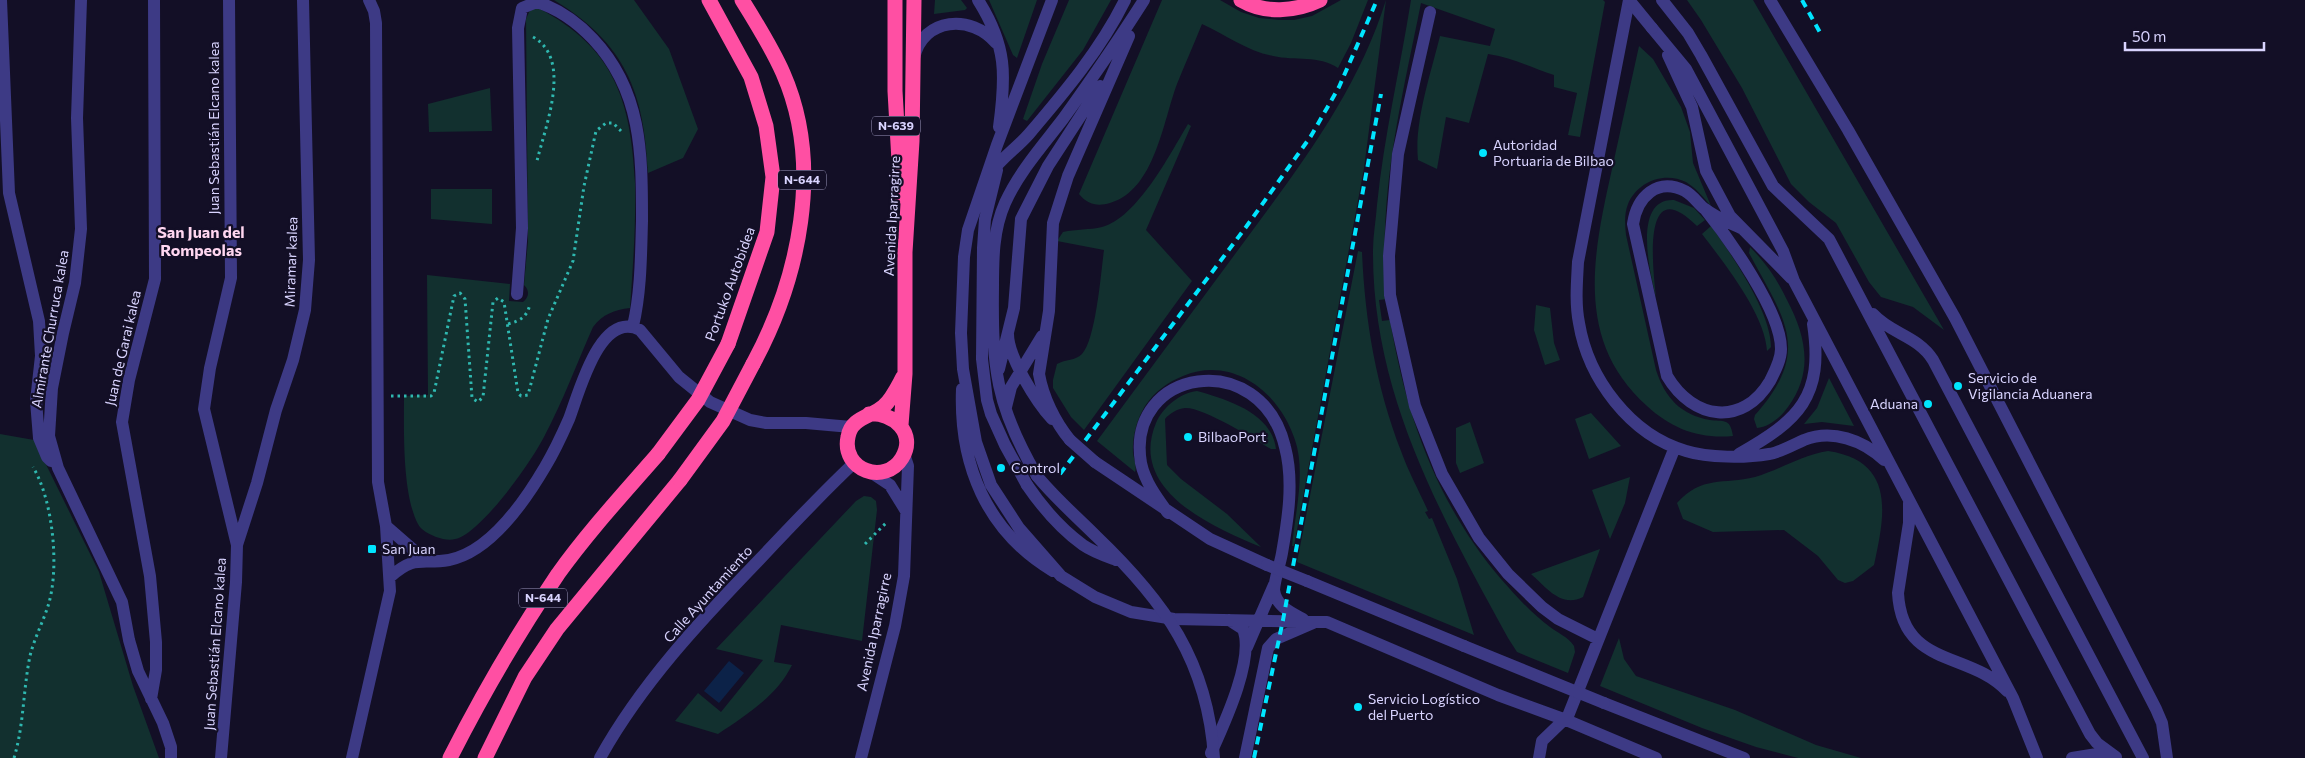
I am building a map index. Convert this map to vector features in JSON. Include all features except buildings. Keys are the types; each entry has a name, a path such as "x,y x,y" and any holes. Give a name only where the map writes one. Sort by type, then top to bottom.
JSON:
{"highway":[{"name":"Portuko Autobidea","path":"450,758 509,650 559,573 601,520 658,454 698,400 728,344 768,232 774,177 766,126 751,77 709,0"},
{"name":"N-644","path":"485,758 525,677 557,628 680,480 724,422 767,336 783,297 796,247 802,212 802,161 798,121 784,74 742,0"},
{"name":"N-639","path":"895,0 897,149 905,252"},
{"name":"Avenida Iparragirre","path":"901,425 905,374 905,252 912,141 914,0"},
{"path":"1241,0 1265,9 1286,10 1320,0"},
{"path":"869,414 887,415 901,425 906,439 904,454 899,463 882,473 872,473 854,463 847,445 848,436 851,427 859,419 869,414 885,406 905,374"}],"street":[{"path":"1,0 9,194 40,320 41,356 36,401 39,438 47,457 58,468"},
{"name":"Almirante Churruca kalea","path":"82,0 78,118 81,229 75,283 62,333 52,388 49,436 58,468 122,602 136,663 163,722 171,747 171,758"},
{"name":"Juan de Garai kalea","path":"151,699 156,670 156,642 150,576 122,422 129,380 155,279 154,0"},
{"name":"Juan Sebastián Elcano kalea","path":"221,758 236,582 237,545 204,409 210,368 231,278 229,0"},
{"name":"Miramar kalea","path":"237,545 257,483 276,410 293,360 305,310 308,260 303,0"},
{"path":"352,758 385,619 390,577 386,526 378,482 376,23 374,11 369,0"},
{"path":"978,0 991,24 1000,52 1004,84 997,145"},
{"path":"1052,0 997,145 965,245 962,293 963,369 980,456 990,484 1009,515 1061,576 1096,597 1131,612 1174,619 1321,621 1656,758"},
{"path":"987,179 999,162 1027,136 1088,61 1103,40 1125,0"},
{"path":"1067,435 1041,384 1040,367 1047,324 1051,240 1059,200 1083,139 1144,0"},
{"path":"1144,0 1098,71 1008,196 1000,217 993,256 992,340 995,373 1007,416 1018,442 1037,476 1144,586 1166,613 1191,659 1206,702 1214,758"},
{"path":"1629,0 1686,69 1693,81 1783,251 1794,281 2013,698 2037,758"},
{"path":"1629,0 1581,239 1577,304 1583,341 1607,391 1632,420 1684,451 1709,456 1769,454 1806,439 1827,435 1854,440 1877,454 1891,467"},
{"path":"1662,0 1688,33 1773,186 1786,201 1818,226 1829,239 2090,734 2097,743 2117,758"},
{"path":"1770,0 1848,130 1955,318 2156,709 2162,723 2167,758"},
{"path":"517,294 522,228 518,28 519,15 522,8 537,2 553,7 573,20 605,51 626,87 634,112 639,138 642,245 638,305 633,326"},
{"path":"1430,12 1398,154 1389,256 1390,296 1415,406 1442,474 1479,538 1508,574 1542,607 1558,619 1598,639"},
{"path":"913,62 919,44 927,35 939,27 956,23 964,23 981,30 992,39 1000,52"},
{"path":"1662,42 1692,107 1703,163 1723,205 1735,247"},
{"path":"1001,397 999,382 1000,360 1015,299 1021,219 1052,158 1124,47"},
{"path":"1012,106 985,219 982,359 987,400 991,414 1008,452 1026,485 1057,521 1084,546 1122,564"},
{"path":"1662,187 1670,187 1685,192 1694,197 1705,209 1735,247 1775,323 1781,349 1776,370 1755,401 1738,411 1720,412 1698,407 1672,385 1667,376 1633,224 1635,212 1642,198 1662,187"},
{"path":"1723,205 1794,281"},
{"path":"1705,209 1744,229"},
{"path":"1859,297 1881,323 1920,344 1934,360 2143,758"},
{"path":"1737,455 1773,435 1786,425 1804,402 1812,384 1817,364 1817,350 1811,313"},
{"path":"1010,324 1009,345 1021,370 1039,404 1067,435 1095,462 1168,513 1210,539 1267,565 1464,646 1744,758"},
{"path":"1007,416 1008,393 1047,324"},
{"path":"390,577 403,565 425,560 449,560 467,554 480,546 510,517 545,467 568,421 582,383 598,349 606,337 616,328 633,326 646,335 679,377 710,402 750,420 766,423 806,423 851,427"},
{"path":"1168,513 1152,489 1142,464 1141,440 1148,416 1160,400 1189,383 1212,379 1242,387 1262,403 1282,436 1286,447 1290,494 1282,554 1274,585 1245,651"},
{"path":"1539,758 1542,740 1566,720 1675,447"},
{"name":"Avenida Iparragirre","path":"861,758 895,626 904,576 908,466 904,454"},
{"name":"Calle Ayuntamiento","path":"600,758 629,709 656,675 726,594 854,463"},
{"path":"872,473 890,485 906,511"},
{"path":"1909,500 1909,523 1898,593 1898,604 1906,626 1927,648 1938,656 1992,678 2013,698"},
{"path":"386,526 425,560"},
{"path":"1274,585 1275,596 1282,606 1307,621"},
{"path":"1209,758 1232,706 1245,651 1246,640 1243,629 1235,622 1224,619"},
{"path":"1245,758 1268,648 1276,639 1321,621"},
{"path":"2072,758 2097,754 2117,758"}],"path":[{"path":"14,758 20,736 30,655 49,604 54,569 50,515 33,466 34,461"},
{"path":"865,544 888,522"}],"green space":[{"path":"554,0 634,0 669,49 698,129 683,158 648,173 642,118 626,73 614,53 598,34 579,17"},
{"path":"935,0 961,0 967,8 965,10 934,14"},
{"path":"989,0 1037,0 1017,58 1013,55"},
{"path":"1069,0 1111,0 1083,50 1027,121 1023,119 1042,64"},
{"path":"1162,0 1220,0 1241,12 1259,18 1294,20 1312,16 1341,0 1368,0 1351,43 1338,68 1323,61 1263,54 1245,47 1202,24 1177,84 1162,134 1147,169 1137,184 1125,196 1110,203 1093,204 1079,194"},
{"path":"1386,0 1364,168 1294,546 1292,546 1300,479 1298,452 1288,423 1278,407 1252,382 1236,375 1219,371 1202,371 1183,376 1162,388 1145,406 1137,422 1133,447 1136,465 1135,472 1097,441 1284,188 1324,129 1359,67 1374,34"},
{"path":"1411,0 1603,0 1605,2 1580,137 1568,135 1577,93 1554,87 1554,75 1513,60 1488,54 1469,123 1446,117 1437,169 1418,160 1417,145 1424,98 1440,36 1490,46 1495,29 1421,3 1399,114 1388,187 1385,224 1387,299 1379,300 1382,321 1390,320 1405,390 1415,424 1427,457 1442,489 1459,520 1501,579 1537,616 1572,643 1575,652 1568,673 1517,652 1508,638 1458,546 1415,452 1398,404 1384,354 1376,303 1373,239 1380,179"},
{"path":"1687,0 1753,0 1944,330 1913,307 1881,297 1869,282 1836,223 1809,202 1791,184 1742,88"},
{"path":"538,8 564,24 585,41 601,59 614,80 623,102 633,154 635,183 635,230 630,308 609,313 593,327 545,435 530,460 496,506 472,530 461,537 452,540 443,539 431,535 421,528 413,511 409,496 405,462 404,396 428,395 427,275 510,284 509,301 523,302 528,296 524,285 528,241 526,19 530,10"},
{"path":"1639,46 1653,59 1681,107 1690,132 1693,163 1711,206 1690,184 1678,179 1669,178 1660,178 1645,184 1632,196 1628,204 1625,220 1626,235 1656,370 1664,389 1676,404 1700,418 1728,423 1733,436 1721,437 1697,434 1676,426 1656,414 1624,381 1608,354 1599,325 1595,295 1595,264 1599,233"},
{"path":"490,88 492,131 429,132 428,104"},
{"path":"1188,124 1191,126 1146,230 1192,281 1084,430 1071,417 1053,388 1053,380 1057,364 1079,356 1087,346 1097,305 1104,250 1057,241 1063,232 1102,227 1115,221 1128,211 1151,183"},
{"path":"431,189 492,189 492,224 431,219"},
{"path":"1674,200 1694,208 1705,220 1697,226 1679,212 1667,210 1659,216 1654,230 1653,247 1656,297 1648,256 1648,224 1653,211 1661,203"},
{"path":"1711,226 1758,301 1769,333 1771,347 1767,351 1765,337 1751,305 1732,274 1702,234"},
{"path":"1750,247 1775,278 1794,313 1803,340 1804,354 1801,381 1788,407 1774,421 1766,426 1757,428 1754,419 1755,415 1773,392 1783,372 1788,353 1787,334 1782,316 1749,253"},
{"path":"1358,251 1362,252 1366,303 1373,353 1392,427 1410,474 1428,511 1425,512 1429,519 1432,518 1457,579 1474,635 1297,562"},
{"path":"1536,305 1550,308 1554,343 1560,360 1545,365 1534,330"},
{"path":"1829,378 1854,426 1822,422 1804,424 1817,408"},
{"path":"1197,391 1234,403 1257,417 1273,436 1276,449 1271,449 1216,418 1193,409 1185,408 1179,409 1165,419 1167,465 1181,479 1227,514 1261,547 1220,529 1180,503 1164,486 1154,468 1150,447 1159,417 1178,398"},
{"path":"1591,413 1621,446 1589,459 1575,419"},
{"path":"1470,422 1484,463 1460,473 1456,463 1456,428"},
{"path":"0,434 34,440 99,572 133,686 159,758 0,758"},
{"path":"1828,451 1850,457 1865,466 1875,478 1881,493 1881,528 1874,565 1853,581 1845,583 1838,580 1818,556 1784,530 1713,532 1683,519 1677,503 1695,488 1713,482 1755,477 1809,456"},
{"path":"1630,477 1625,503 1610,539 1592,490"},
{"path":"864,496 871,497 876,501 877,510 862,641 781,625 774,662 792,665 778,686 760,704 718,734 675,721 698,693 721,712 763,660 716,649 856,501"},
{"path":"1600,549 1583,597 1575,600 1568,600 1555,595 1531,574"},
{"path":"1619,638 1624,659 1636,676 1735,710 1816,745 1861,758 1798,758 1756,747 1702,728 1600,686"}],"water":[{"path":"729,661 744,673 719,703 704,691"}],"railway":[{"path":"1060,474 1246,227 1311,136 1339,87 1377,0"},
{"path":"1802,0 1822,36"},
{"path":"1254,758 1283,620 1381,94"}],"place":[{"name":"Autoridad Portuaria de Bilbao","path":"1483,153"},
{"name":"Servicio de Vigilancia Aduanera","path":"1958,386"},
{"name":"Aduana","path":"1928,404"},
{"name":"BilbaoPort","path":"1188,437"},
{"name":"Control","path":"1001,468"},
{"name":"San Juan","path":"372,549"},
{"name":"Servicio Logístico del Puerto","path":"1358,707"}],"district":[{"name":"San Juan del Rompeolas","path":"201,241"}]}
